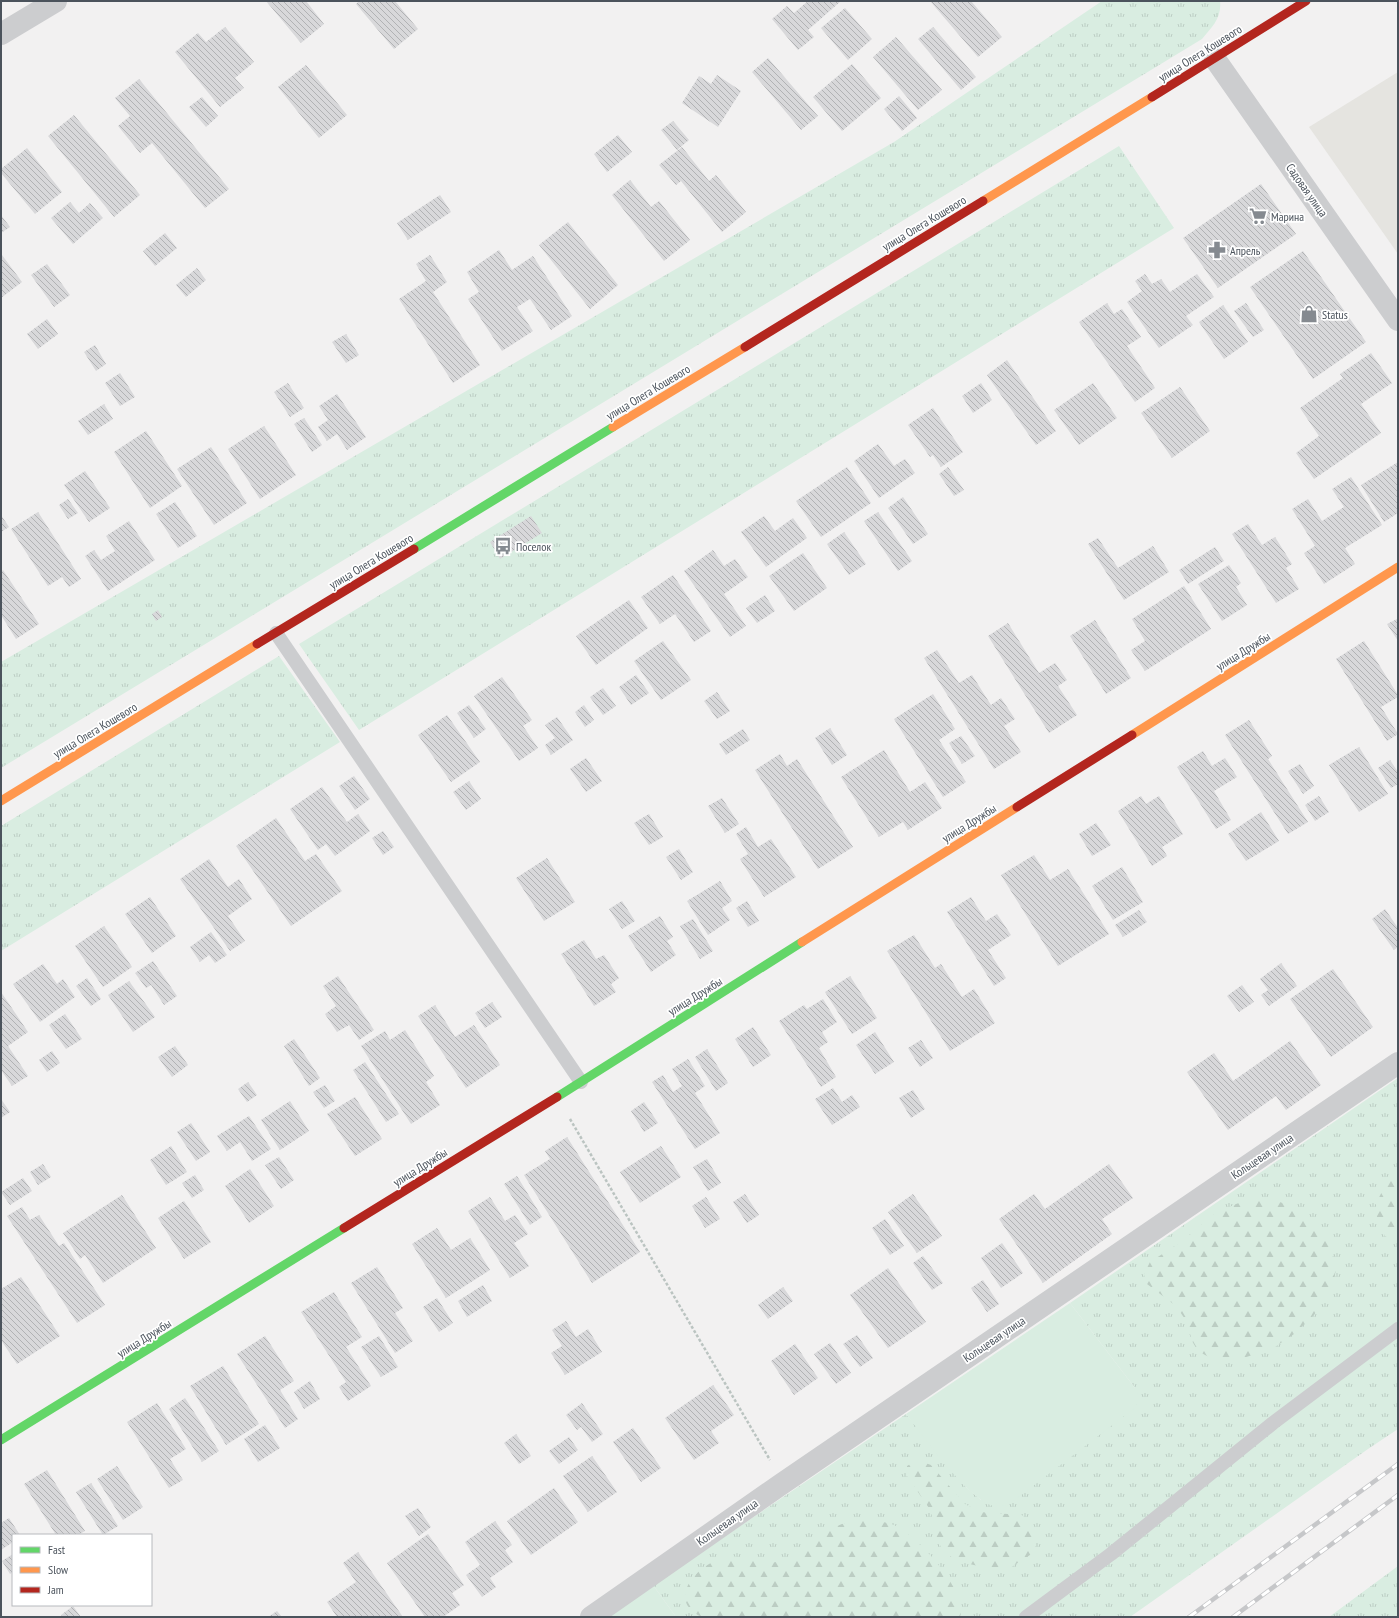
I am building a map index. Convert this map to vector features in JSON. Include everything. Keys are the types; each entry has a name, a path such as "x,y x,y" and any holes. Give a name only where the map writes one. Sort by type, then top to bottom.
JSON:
{"street":[{"path":"1,34 56,1"},
{"name":"улица Олега Кошевого","path":"1,802 1215,59 1303,2"},
{"name":"Садовая улица","path":"1215,59 1398,320"},
{"name":"улица Дружбы","path":"1,1440 557,1097 1398,567"},
{"name":"Кольцевая улица","path":"591,1617 783,1483 1398,1063"}],"lane":[{"path":"276,633 581,1082"},
{"path":"1026,1617 1111,1554 1273,1424 1398,1329"}],"path":[{"path":"557,1097 783,1483"}],"shaded area":[{"path":"1398,72 1398,254 1309,127"}],"green space":[{"path":"1102,1 1220,1 1220,7 1216,22 1202,39 1,768 1,662 894,142"},
{"path":"1119,146 1174,228 359,730 299,644"},
{"path":"279,656 340,742 1,951 1,826"},
{"path":"1398,1078 1398,1429 1130,1617 676,1617 653,1585 906,1414 966,1487 981,1500 1135,1388 1070,1303"},
{"path":"1398,1168 1398,1242 1385,1236 1377,1219 1376,1203 1392,1173"},
{"path":"1256,1197 1280,1202 1304,1212 1321,1227 1332,1249 1336,1271 1328,1294 1314,1315 1294,1334 1272,1349 1243,1358 1214,1360 1198,1351 1192,1341 1187,1322 1176,1306 1147,1284 1144,1274 1150,1262 1184,1240 1212,1215"},
{"path":"1070,1303 1135,1388 1139,1398 1136,1407 1008,1505 993,1506 983,1501 971,1491 946,1466 906,1414"},
{"path":"917,1460 931,1465 965,1504 980,1512 1022,1515 1031,1523 1037,1540 1033,1553 1010,1568 991,1569 961,1562 948,1555 941,1547 934,1531 931,1511 907,1476 907,1466"},
{"path":"866,1518 896,1526 917,1541 940,1566 950,1580 961,1606 960,1617 702,1617 691,1610 686,1602 685,1594 688,1585 701,1570 710,1563 726,1557 740,1557 769,1563 776,1562 793,1556 829,1530 837,1526"},
{"path":"1398,1566 1398,1617 1329,1617"},
{"path":"653,1585 676,1617 607,1617"}],"building":[{"path":"266,1 306,1 324,24 301,43"},
{"path":"359,1 395,1 418,29 394,49 356,4"},
{"path":"808,1 841,1 808,30 814,37 798,50 772,19 787,6 794,13"},
{"path":"930,1 971,1 1002,37 978,57"},
{"path":"845,8 872,39 848,60 821,28"},
{"path":"225,27 254,62 235,78 244,88 220,107 175,52 198,33 206,42"},
{"path":"933,27 976,77 961,90 918,39"},
{"path":"896,37 942,90 918,110 873,57"},
{"path":"768,58 818,116 801,130 752,72"},
{"path":"852,64 881,98 842,131 813,97"},
{"path":"306,65 347,115 319,138 278,87"},
{"path":"717,75 741,91 718,127 682,103 699,76 711,84"},
{"path":"139,79 229,189 205,208 152,143 140,153 118,126 130,116 115,98"},
{"path":"899,96 917,118 902,131 884,109"},
{"path":"202,97 218,116 206,127 189,107"},
{"path":"74,115 140,195 114,217 48,136"},
{"path":"673,121 689,140 677,150 661,130"},
{"path":"618,135 632,152 607,172 594,154"},
{"path":"682,147 709,181 716,175 746,212 722,232 681,181 676,185 659,165"},
{"path":"27,148 62,192 35,214 1,173 1,169"},
{"path":"630,180 651,207 659,201 690,240 664,261 612,195"},
{"path":"1261,184 1296,234 1218,288 1183,238"},
{"path":"440,195 451,212 408,240 397,223"},
{"path":"70,202 79,213 90,203 103,218 73,244 51,218"},
{"path":"1,215 10,227 1,233"},
{"path":"568,222 618,285 590,309 539,245"},
{"path":"165,233 177,248 155,266 143,251"},
{"path":"499,250 512,270 533,256 572,316 551,330 530,299 517,307 533,331 502,351 468,299 479,292 467,272"},
{"path":"1303,251 1366,342 1313,379 1250,287"},
{"path":"2,255 22,282 1,298 1,256"},
{"path":"430,255 447,282 433,292 480,365 453,383 399,299 426,281 416,264"},
{"path":"47,264 70,295 54,307 31,275"},
{"path":"197,268 206,280 186,297 176,285"},
{"path":"1145,274 1152,284 1161,279 1170,292 1197,274 1214,297 1186,316 1193,325 1159,348 1127,302 1142,291 1135,281"},
{"path":"1107,303 1114,314 1122,309 1141,337 1127,346 1155,388 1135,402 1079,322"},
{"path":"1246,303 1264,330 1253,337 1234,311"},
{"path":"1223,305 1248,342 1224,359 1199,322"},
{"path":"47,319 58,334 38,349 27,334"},
{"path":"346,334 359,355 346,363 332,342"},
{"path":"95,345 106,364 96,371 84,352"},
{"path":"1371,353 1392,383 1361,404 1381,433 1314,479 1296,453 1319,436 1300,408 1343,378 1340,374"},
{"path":"1007,360 1056,431 1036,445 987,375"},
{"path":"120,373 135,397 120,406 105,383"},
{"path":"288,383 304,408 290,417 274,392"},
{"path":"981,383 992,400 973,413 962,396"},
{"path":"1093,383 1117,418 1079,445 1054,410"},
{"path":"1180,387 1210,431 1172,458 1141,413"},
{"path":"337,394 366,437 347,450 337,434 327,441 318,427 328,420 319,406"},
{"path":"104,404 113,419 88,435 78,421"},
{"path":"933,408 963,452 941,467 933,455 930,457 908,425"},
{"path":"304,418 322,445 312,452 294,424"},
{"path":"264,426 296,475 260,499 228,449"},
{"path":"146,431 182,486 150,508 114,452"},
{"path":"878,444 894,466 905,459 915,473 879,498 854,461"},
{"path":"211,447 247,503 214,525 177,469"},
{"path":"1398,462 1398,513 1384,522 1361,485"},
{"path":"847,467 871,503 821,537 796,501"},
{"path":"948,467 964,490 954,496 939,474"},
{"path":"85,471 110,508 89,522 64,485"},
{"path":"1351,477 1382,525 1345,548 1355,564 1324,584 1304,553 1315,546 1292,509 1308,499 1322,521 1344,507 1332,489"},
{"path":"903,497 928,534 913,544 888,508"},
{"path":"68,499 78,513 68,519 59,505"},
{"path":"175,502 197,536 178,548 156,514"},
{"path":"38,512 81,579 69,587 62,577 48,586 11,529"},
{"path":"878,512 912,561 898,571 864,521"},
{"path":"1,515 9,527 1,532"},
{"path":"531,516 542,533 500,559 490,542"},
{"path":"764,516 775,531 793,518 807,538 766,567 741,532"},
{"path":"129,521 155,560 108,591 85,556 94,550 101,560 115,551 106,536"},
{"path":"1248,524 1262,545 1275,537 1292,564 1286,568 1299,589 1276,603 1232,534"},
{"path":"844,532 866,564 849,575 827,544"},
{"path":"1098,538 1118,568 1153,546 1169,572 1124,600 1088,544"},
{"path":"1215,547 1224,561 1188,584 1179,570"},
{"path":"713,550 724,566 735,559 748,577 724,594 746,626 730,637 684,571"},
{"path":"803,553 827,588 794,611 769,576"},
{"path":"1229,565 1241,583 1236,587 1247,605 1222,621 1198,584"},
{"path":"3,570 39,624 16,639 1,615 1,572"},
{"path":"673,575 711,631 694,642 675,614 660,624 641,597"},
{"path":"1184,586 1211,629 1145,671 1131,650 1145,641 1132,619"},
{"path":"765,595 775,611 757,623 746,608"},
{"path":"629,600 648,628 596,665 576,636"},
{"path":"158,610 162,617 156,621 152,614"},
{"path":"1397,619 1398,621 1398,641 1387,624"},
{"path":"1095,620 1131,678 1106,694 1070,636"},
{"path":"1008,623 1039,673 1055,663 1067,680 1058,686 1077,715 1049,733 988,636"},
{"path":"663,641 691,680 661,700 634,661"},
{"path":"1364,641 1398,695 1398,697 1381,707 1398,734 1387,741 1336,659"},
{"path":"937,650 959,683 972,675 991,705 1001,698 1015,719 1004,726 1021,752 994,769 924,658"},
{"path":"636,675 649,693 631,705 619,687"},
{"path":"502,677 532,720 523,726 538,748 519,761 474,696"},
{"path":"603,688 616,706 603,715 590,697"},
{"path":"717,692 730,711 717,719 704,701"},
{"path":"933,694 955,729 939,740 966,782 943,797 894,719"},
{"path":"469,705 486,729 474,738 457,713"},
{"path":"584,705 594,720 585,727 575,712"},
{"path":"447,715 480,762 451,782 418,735"},
{"path":"557,717 573,740 551,755 545,745 555,738 545,725"},
{"path":"1249,720 1272,756 1268,759 1308,822 1288,834 1225,735"},
{"path":"830,728 847,755 832,765 815,738"},
{"path":"743,729 750,740 726,755 719,744"},
{"path":"961,736 975,756 962,764 949,743"},
{"path":"1359,747 1388,794 1359,812 1329,765"},
{"path":"884,750 910,792 925,782 942,808 908,830 903,822 879,837 841,777"},
{"path":"1203,751 1212,766 1225,758 1237,777 1214,791 1231,820 1216,829 1177,767"},
{"path":"780,754 787,766 797,759 853,847 818,869 755,770"},
{"path":"586,758 602,781 586,792 570,769"},
{"path":"1390,760 1398,772 1398,784 1391,788 1378,768"},
{"path":"1300,764 1314,786 1303,794 1288,771"},
{"path":"354,776 370,799 355,810 339,786"},
{"path":"469,781 481,799 466,810 453,792"},
{"path":"322,787 347,822 358,814 370,831 335,856 326,844 318,850 290,809"},
{"path":"1141,796 1146,804 1159,796 1183,834 1162,847 1167,856 1152,866 1118,811"},
{"path":"1319,796 1329,812 1315,821 1305,805"},
{"path":"722,798 739,824 725,833 708,806"},
{"path":"1261,812 1279,841 1246,861 1228,834"},
{"path":"649,814 663,837 649,845 634,823"},
{"path":"276,818 305,861 316,854 342,891 291,926 236,846"},
{"path":"1096,823 1111,845 1092,856 1079,834"},
{"path":"746,827 758,847 771,839 796,877 764,897 740,859 748,854 736,834"},
{"path":"383,831 394,847 383,855 372,838"},
{"path":"679,849 693,872 681,880 666,857"},
{"path":"1034,855 1050,880 1068,869 1109,934 1058,966 1001,875"},
{"path":"547,858 575,902 544,921 516,878"},
{"path":"209,859 228,887 239,879 252,899 228,916 245,941 230,951 180,879"},
{"path":"1122,867 1143,902 1113,920 1092,886"},
{"path":"720,881 732,901 722,908 730,920 708,935 687,901"},
{"path":"150,897 176,936 152,953 125,914"},
{"path":"971,897 986,921 997,914 1011,935 988,950 1006,978 994,986 947,912"},
{"path":"622,901 635,921 622,929 609,909"},
{"path":"747,901 759,921 748,927 736,908"},
{"path":"1385,909 1398,928 1398,947 1394,950 1372,919"},
{"path":"1139,910 1147,922 1123,937 1115,925"},
{"path":"660,916 673,937 667,941 676,955 651,972 628,936"},
{"path":"693,919 713,951 700,959 680,926"},
{"path":"104,926 132,967 103,987 75,946"},
{"path":"211,932 227,955 215,963 209,955 200,962 190,947"},
{"path":"914,935 935,968 941,964 962,997 974,989 995,1023 950,1051 887,951"},
{"path":"584,940 596,959 604,955 619,978 611,984 616,992 594,1006 561,954"},
{"path":"153,961 177,996 164,1005 151,985 146,988 135,973"},
{"path":"1281,963 1297,986 1269,1006 1261,995 1268,990 1260,979"},
{"path":"43,964 57,984 63,979 75,997 40,1022 13,984"},
{"path":"1333,969 1373,1027 1331,1057 1290,999"},
{"path":"338,976 374,1030 359,1040 349,1025 337,1032 325,1014 336,1006 323,986"},
{"path":"850,976 877,1018 852,1034 825,992"},
{"path":"87,978 101,999 91,1006 76,986"},
{"path":"129,981 155,1017 133,1032 108,995"},
{"path":"1242,985 1254,1002 1239,1012 1227,996"},
{"path":"1,992 28,1032 8,1046 28,1076 12,1086 1,1070"},
{"path":"823,999 837,1022 822,1032 828,1042 819,1048 836,1077 821,1087 779,1021 804,1005 807,1009"},
{"path":"492,1002 502,1017 485,1028 475,1013"},
{"path":"435,1005 455,1037 474,1025 500,1065 466,1088 418,1016"},
{"path":"65,1014 82,1039 66,1049 49,1025"},
{"path":"753,1027 771,1055 753,1067 735,1039"},
{"path":"405,1030 434,1076 426,1082 440,1105 411,1124 361,1046 385,1031 390,1040"},
{"path":"875,1032 894,1062 875,1074 856,1045"},
{"path":"294,1039 320,1078 309,1086 284,1046"},
{"path":"921,1040 933,1058 920,1067 908,1048"},
{"path":"1290,1041 1321,1085 1286,1110 1276,1096 1228,1130 1187,1072 1214,1053 1233,1081"},
{"path":"175,1046 188,1065 172,1077 158,1057"},
{"path":"707,1049 728,1083 716,1091 695,1057"},
{"path":"52,1051 60,1063 47,1072 39,1060"},
{"path":"688,1059 705,1086 695,1093 720,1133 695,1149 652,1082 663,1075 673,1092 682,1086 672,1069"},
{"path":"365,1062 399,1114 386,1122 353,1070"},
{"path":"248,1082 257,1095 247,1102 238,1089"},
{"path":"325,1085 335,1101 324,1108 313,1092"},
{"path":"833,1088 842,1102 852,1095 860,1107 832,1125 815,1099"},
{"path":"913,1090 925,1109 911,1118 899,1098"},
{"path":"355,1097 382,1139 355,1156 327,1114"},
{"path":"1,1099 10,1112 1,1118"},
{"path":"290,1101 309,1131 280,1150 261,1120"},
{"path":"644,1102 658,1123 644,1132 631,1111"},
{"path":"249,1116 271,1149 252,1161 240,1142 227,1151 217,1136"},
{"path":"191,1123 210,1152 196,1161 177,1132"},
{"path":"567,1137 640,1252 592,1283 524,1175 550,1159 545,1151"},
{"path":"171,1146 187,1172 166,1185 150,1160"},
{"path":"661,1146 681,1177 640,1203 620,1172"},
{"path":"279,1157 294,1180 281,1189 265,1165"},
{"path":"707,1159 721,1183 708,1191 693,1167"},
{"path":"43,1164 51,1177 38,1185 30,1172"},
{"path":"1109,1164 1133,1198 1102,1219 1112,1234 1043,1283 999,1219 1034,1194 1045,1209"},
{"path":"250,1169 274,1206 249,1223 225,1186"},
{"path":"195,1175 204,1190 192,1198 182,1183"},
{"path":"517,1176 542,1217 530,1225 504,1184"},
{"path":"23,1178 32,1191 10,1205 1,1192"},
{"path":"745,1194 759,1215 747,1223 733,1202"},
{"path":"913,1194 942,1236 917,1253 888,1212"},
{"path":"122,1195 156,1248 103,1283 85,1255 80,1259 63,1233"},
{"path":"490,1197 505,1221 515,1215 528,1234 514,1243 529,1266 510,1278 468,1211"},
{"path":"706,1197 720,1219 705,1228 692,1206"},
{"path":"184,1201 211,1242 184,1259 158,1218"},
{"path":"22,1207 30,1220 39,1215 59,1246 64,1243 105,1305 77,1323 7,1216"},
{"path":"885,1219 904,1246 890,1255 872,1228"},
{"path":"437,1228 451,1250 470,1238 490,1270 446,1298 412,1244"},
{"path":"1002,1243 1023,1273 1001,1288 981,1258"},
{"path":"923,1256 943,1283 932,1290 913,1263"},
{"path":"377,1267 403,1308 395,1313 413,1341 395,1353 351,1283"},
{"path":"888,1268 926,1322 888,1348 850,1295"},
{"path":"21,1277 60,1336 17,1364 1,1340 1,1289"},
{"path":"983,1280 999,1304 987,1312 971,1288"},
{"path":"483,1285 492,1301 467,1317 458,1301"},
{"path":"783,1287 793,1301 768,1319 758,1305"},
{"path":"334,1292 362,1337 346,1347 371,1386 348,1401 339,1387 346,1382 301,1312"},
{"path":"437,1298 453,1323 439,1332 423,1307"},
{"path":"566,1321 576,1337 588,1329 602,1352 565,1375 551,1353 562,1346 552,1330"},
{"path":"857,1335 873,1358 860,1367 843,1344"},
{"path":"265,1336 294,1381 280,1390 298,1419 285,1428 237,1354"},
{"path":"379,1336 398,1367 381,1377 361,1347"},
{"path":"830,1343 851,1373 836,1384 814,1354"},
{"path":"795,1344 818,1378 794,1395 771,1361"},
{"path":"223,1366 259,1424 226,1445 190,1386"},
{"path":"310,1381 320,1399 304,1409 294,1392"},
{"path":"713,1385 734,1415 711,1431 719,1443 694,1460 665,1418"},
{"path":"185,1398 219,1451 202,1462 169,1409"},
{"path":"157,1403 186,1449 170,1459 183,1480 169,1488 127,1422"},
{"path":"582,1403 603,1434 592,1442 581,1427 577,1430 566,1415"},
{"path":"265,1425 280,1448 258,1462 244,1439"},
{"path":"633,1428 661,1468 641,1482 613,1442"},
{"path":"516,1434 531,1456 519,1464 504,1443"},
{"path":"569,1437 578,1450 559,1464 549,1451"},
{"path":"592,1456 617,1492 588,1512 563,1476"},
{"path":"117,1466 143,1507 123,1520 97,1479"},
{"path":"47,1470 85,1531 80,1534 55,1534 24,1484"},
{"path":"91,1483 118,1526 102,1534 76,1492"},
{"path":"554,1488 578,1522 531,1555 507,1521"},
{"path":"418,1508 431,1527 419,1536 405,1516"},
{"path":"9,1518 19,1534 12,1534 12,1543 1,1550 1,1523"},
{"path":"495,1521 512,1545 505,1550 513,1562 490,1578 496,1587 482,1597 466,1575 480,1565 465,1542"},
{"path":"428,1534 464,1585 452,1593 460,1605 443,1617 425,1617 387,1563"},
{"path":"358,1552 403,1617 337,1617 327,1602 356,1582 343,1563"},
{"path":"12,1555 12,1573 10,1574 2,1561"},
{"path":"73,1606 81,1617 63,1617 61,1615"},
{"path":"277,1611 282,1617 268,1617"}],"railway":[{"path":"1189,1617 1398,1464"},
{"path":"1233,1617 1398,1495"}],"traffic: fast":[{"path":"414,549 613,427"},
{"path":"557,1097 802,942"},
{"path":"1,1440 344,1228"}],"traffic: slow":[{"path":"983,201 1152,97"},
{"path":"613,427 745,347"},
{"path":"1132,735 1398,567"},
{"path":"1,801 257,644"},
{"path":"802,942 1017,807"}],"traffic: jam":[{"path":"1152,97 1306,1"},
{"path":"745,347 983,201"},
{"path":"257,644 414,549"},
{"path":"1017,807 1132,735"},
{"path":"344,1228 557,1097"}],"place":[{"name":"Марина","path":"1258,216"},
{"name":"Апрель","path":"1217,250"},
{"name":"Status","path":"1309,314"},
{"name":"Поселок","path":"503,546"}]}
